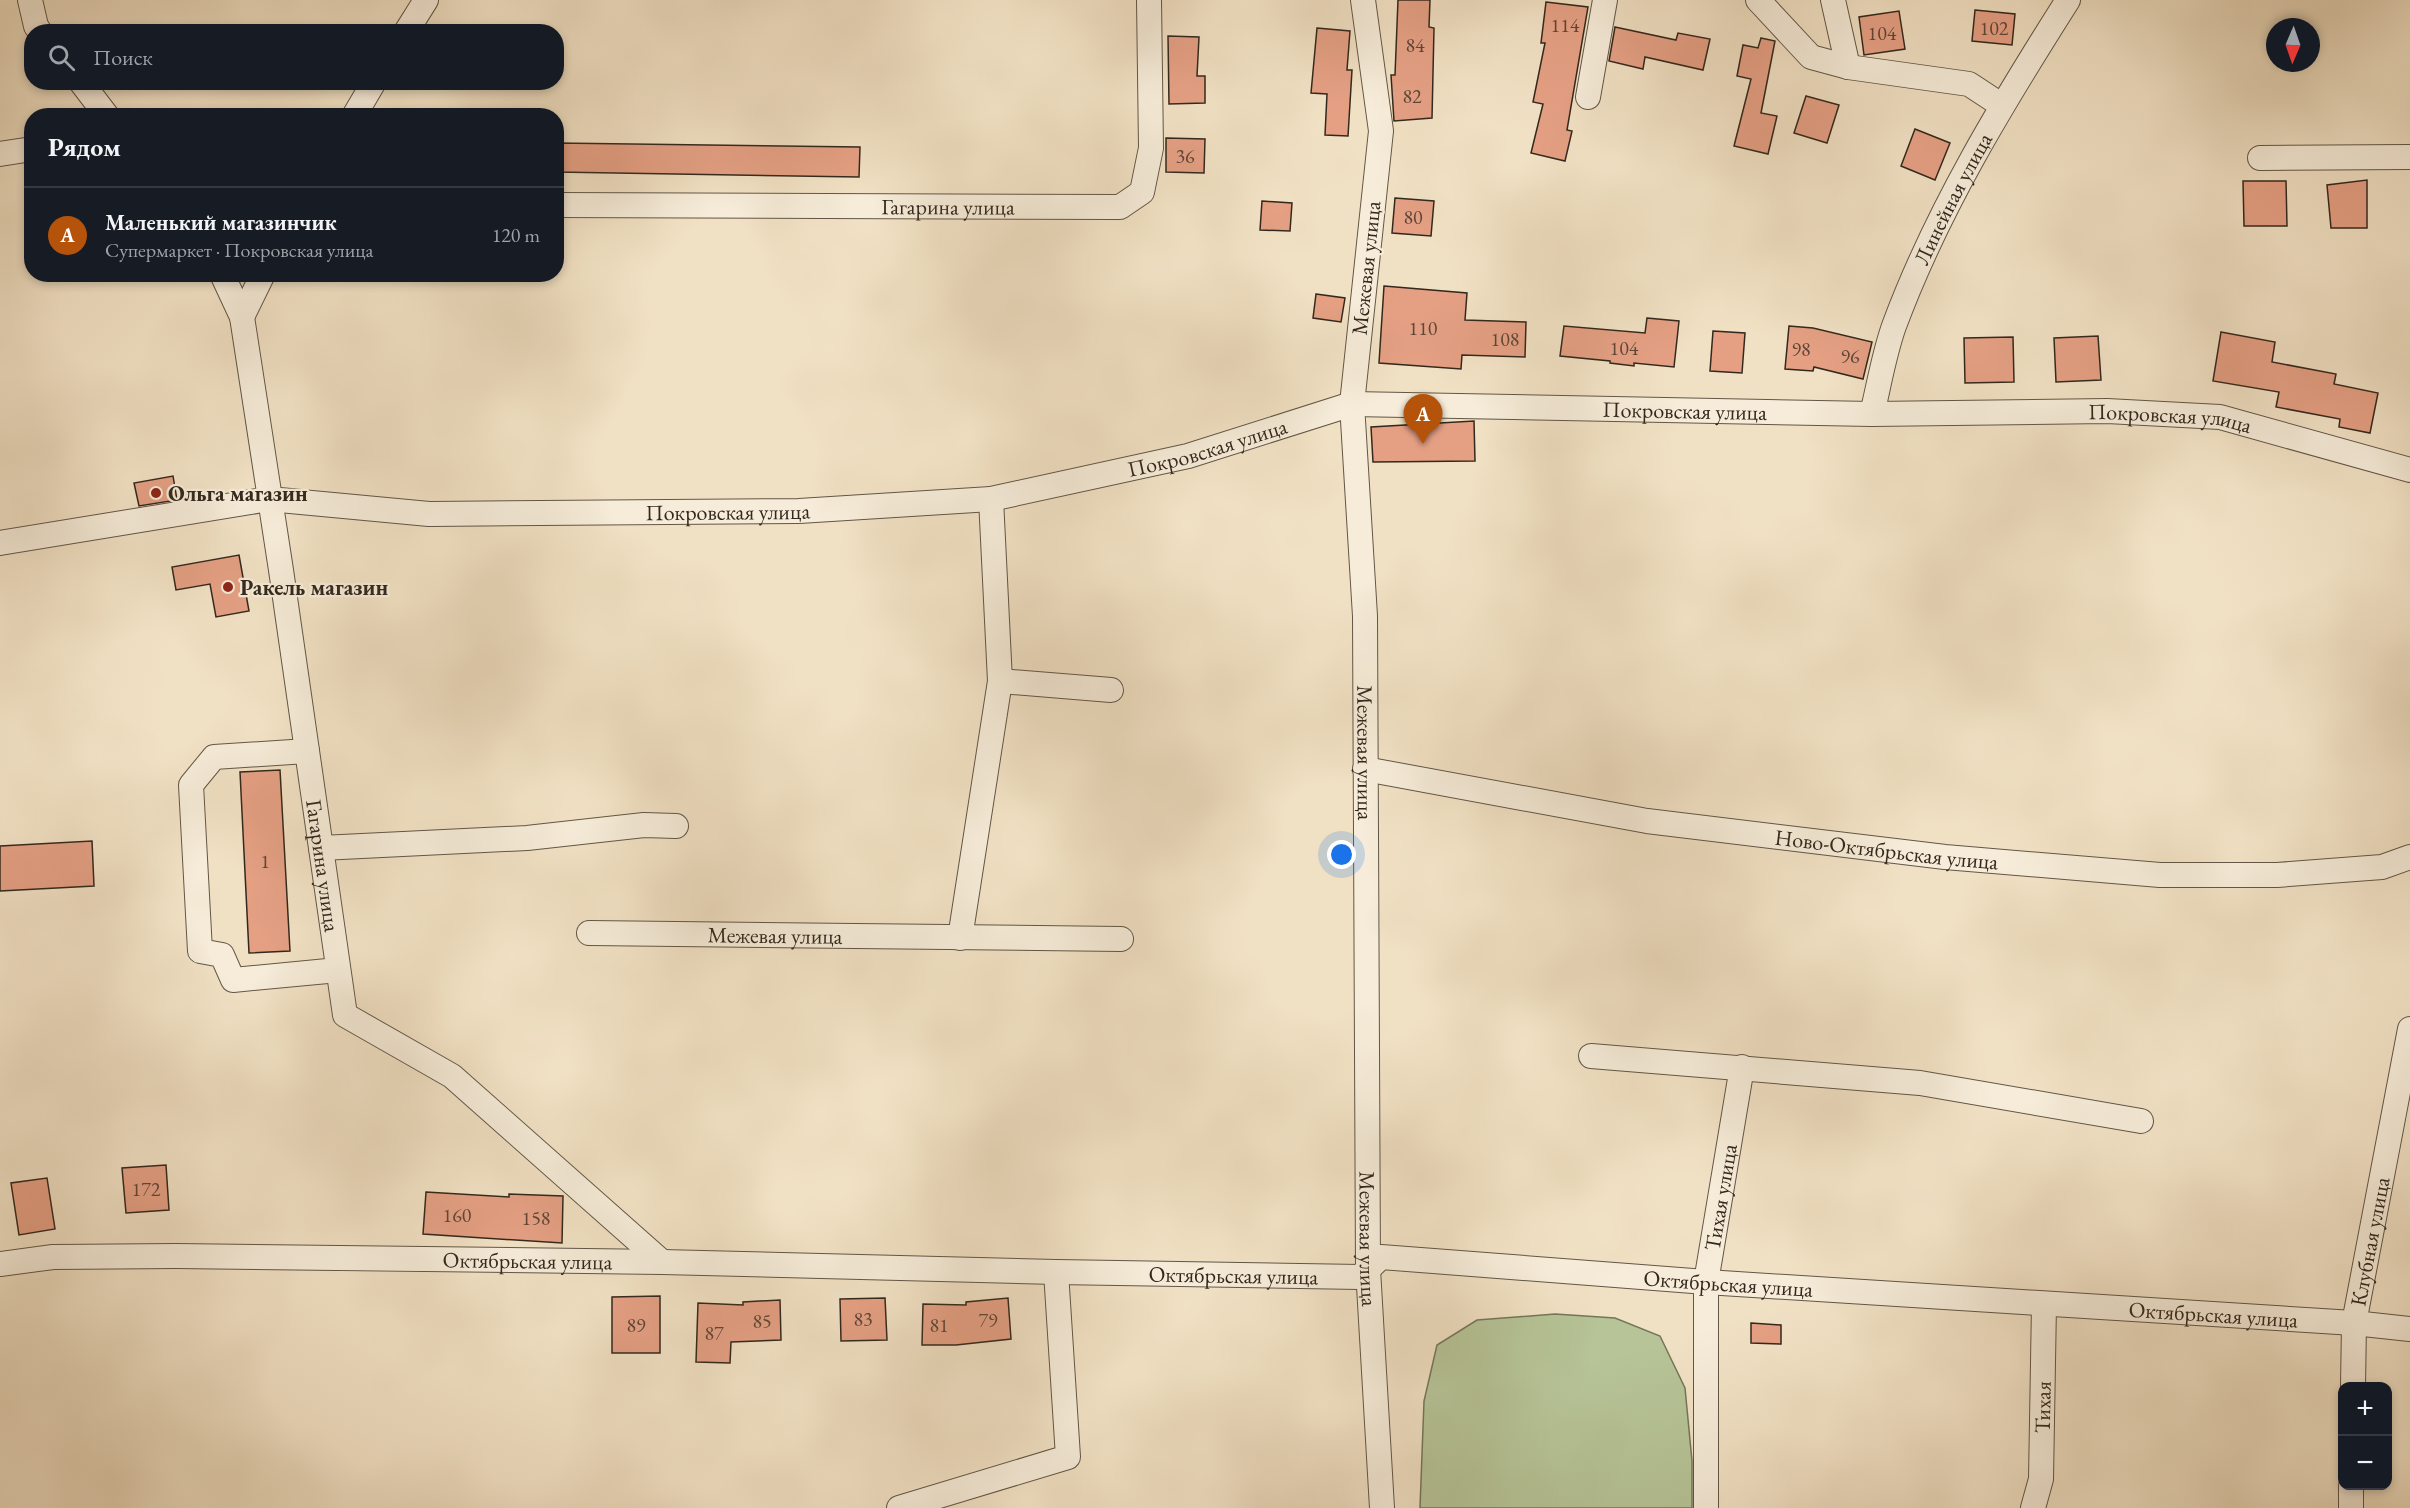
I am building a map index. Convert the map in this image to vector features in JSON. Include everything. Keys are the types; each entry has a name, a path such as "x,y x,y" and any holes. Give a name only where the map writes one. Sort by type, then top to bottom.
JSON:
{"street":[{"path":"30,0 36,24"},
{"path":"411,24 426,0"},
{"name":"Гагарина улица","path":"564,205 1120,207 1142,192 1151,148 1149,0"},
{"name":"Межевая улица","path":"1364,0 1381,131 1352,404 1365,616 1368,1269 1382,1508"},
{"path":"1588,97 1605,0"},
{"path":"1758,0 1811,57 1848,68 1969,84 2001,105"},
{"path":"1833,0 1848,68"},
{"name":"Линейная улица","path":"1872,414 1893,328 1926,249 2001,105 2068,0"},
{"path":"87,90 101,108"},
{"path":"359,108 369,90"},
{"path":"0,154 24,150"},
{"path":"2260,158 2410,157"},
{"name":"Гагарина улица","path":"226,282 242,317 345,1015 452,1076 662,1262"},
{"path":"242,317 259,282"},
{"name":"Покровская улица","path":"0,543 269,499 429,514 799,511 991,499 1188,456 1352,404 1872,414 2107,411 2220,417 2410,470"},
{"path":"960,938 1000,681 991,499"},
{"path":"1000,681 1111,690"},
{"path":"307,751 214,757 191,785 200,951 222,955 233,980 338,970"},
{"name":"Ново-Октябрьская улица","path":"1365,769 1647,821 1945,857 2160,875 2277,875 2382,867 2410,856"},
{"path":"321,848 527,838 644,825 676,826"},
{"name":"Межевая улица","path":"590,933 1121,939"},
{"name":"Клубная улица","path":"2353,1382 2354,1323 2410,1029"},
{"path":"1591,1056 1920,1083 2141,1121"},
{"name":"Тихая улица","path":"1706,1508 1706,1282 1742,1067"},
{"name":"Октябрьская улица","path":"0,1264 53,1257 101,1256 662,1262 1360,1277 1381,1257 1706,1282 2354,1323 2410,1329"},
{"path":"899,1508 1068,1457 1056,1272"},
{"name":"Тихая","path":"2033,1508 2041,1479 2044,1304"},
{"path":"2351,1490 2351,1508"}],"green space":[{"path":"1555,1314 1615,1318 1660,1336 1685,1388 1692,1461 1692,1508 1420,1508 1424,1401 1437,1345 1477,1320"}],"building":[{"path":"1398,0 1430,0 1429,27 1434,28 1432,118 1394,121 1391,75 1395,75"},
{"path":"1546,2 1588,7 1567,130 1572,131 1565,161 1531,153 1543,104 1533,102 1545,43 1541,43"},
{"path":"1975,10 2015,14 2012,45 1972,41"},
{"path":"1899,11 1905,49 1864,55 1859,17"},
{"path":"1615,27 1676,40 1678,33 1710,39 1703,70 1645,57 1643,69 1609,61"},
{"path":"1317,28 1350,31 1347,70 1352,70 1348,136 1325,135 1327,94 1311,93"},
{"path":"1168,36 1199,37 1197,76 1205,76 1205,103 1169,104"},
{"path":"1761,38 1775,41 1761,113 1777,116 1768,154 1734,146 1751,79 1737,76 1743,45 1758,48"},
{"path":"1806,96 1839,105 1827,143 1794,133"},
{"path":"1915,129 1950,143 1935,180 1901,166"},
{"path":"1166,138 1205,139 1204,173 1166,172"},
{"path":"564,143 860,147 859,177 564,172"},
{"path":"2367,180 2367,228 2331,228 2327,185"},
{"path":"2243,181 2286,181 2287,226 2244,226"},
{"path":"1395,198 1434,201 1431,236 1392,233"},
{"path":"1262,201 1292,203 1290,231 1260,230"},
{"path":"1384,286 1467,293 1465,320 1526,322 1525,357 1462,355 1461,369 1379,363"},
{"path":"1316,294 1345,298 1341,322 1313,318"},
{"path":"1647,318 1679,321 1674,367 1634,363 1634,366 1560,356 1564,326 1645,333"},
{"path":"1789,326 1813,328 1872,342 1863,379 1814,367 1813,371 1785,369"},
{"path":"1713,331 1745,333 1742,373 1710,371"},
{"path":"2221,332 2275,342 2272,362 2336,374 2334,384 2378,393 2370,433 2339,427 2340,419 2276,407 2279,392 2213,381"},
{"path":"2098,336 2101,380 2056,382 2054,338"},
{"path":"2013,337 2014,382 1965,383 1964,338"},
{"path":"1474,421 1475,461 1373,462 1371,427"},
{"name":"Ольга магазин","path":"173,476 177,500 139,506 134,483"},
{"name":"Ракель магазин","path":"239,555 249,611 216,617 210,584 176,590 172,567"},
{"path":"280,770 290,951 249,953 240,772"},
{"path":"92,841 94,886 0,891 0,846"},
{"path":"166,1165 169,1210 126,1213 122,1168"},
{"path":"47,1178 55,1229 19,1235 11,1183"},
{"path":"426,1192 509,1197 509,1194 563,1196 562,1243 423,1234"},
{"path":"660,1296 660,1353 612,1353 612,1297"},
{"path":"885,1298 887,1340 841,1341 840,1299"},
{"path":"1008,1298 1011,1339 956,1345 922,1345 923,1304 966,1305 966,1302"},
{"path":"780,1300 781,1340 731,1342 730,1363 696,1362 698,1303 743,1305 743,1302"},
{"path":"1751,1323 1781,1325 1781,1344 1751,1343"}],"place":[{"name":"Маленький магазинчик","path":"1423,444"},
{"name":"Ольга магазин","path":"156,493"},
{"name":"Ракель магазин","path":"228,587"}]}
